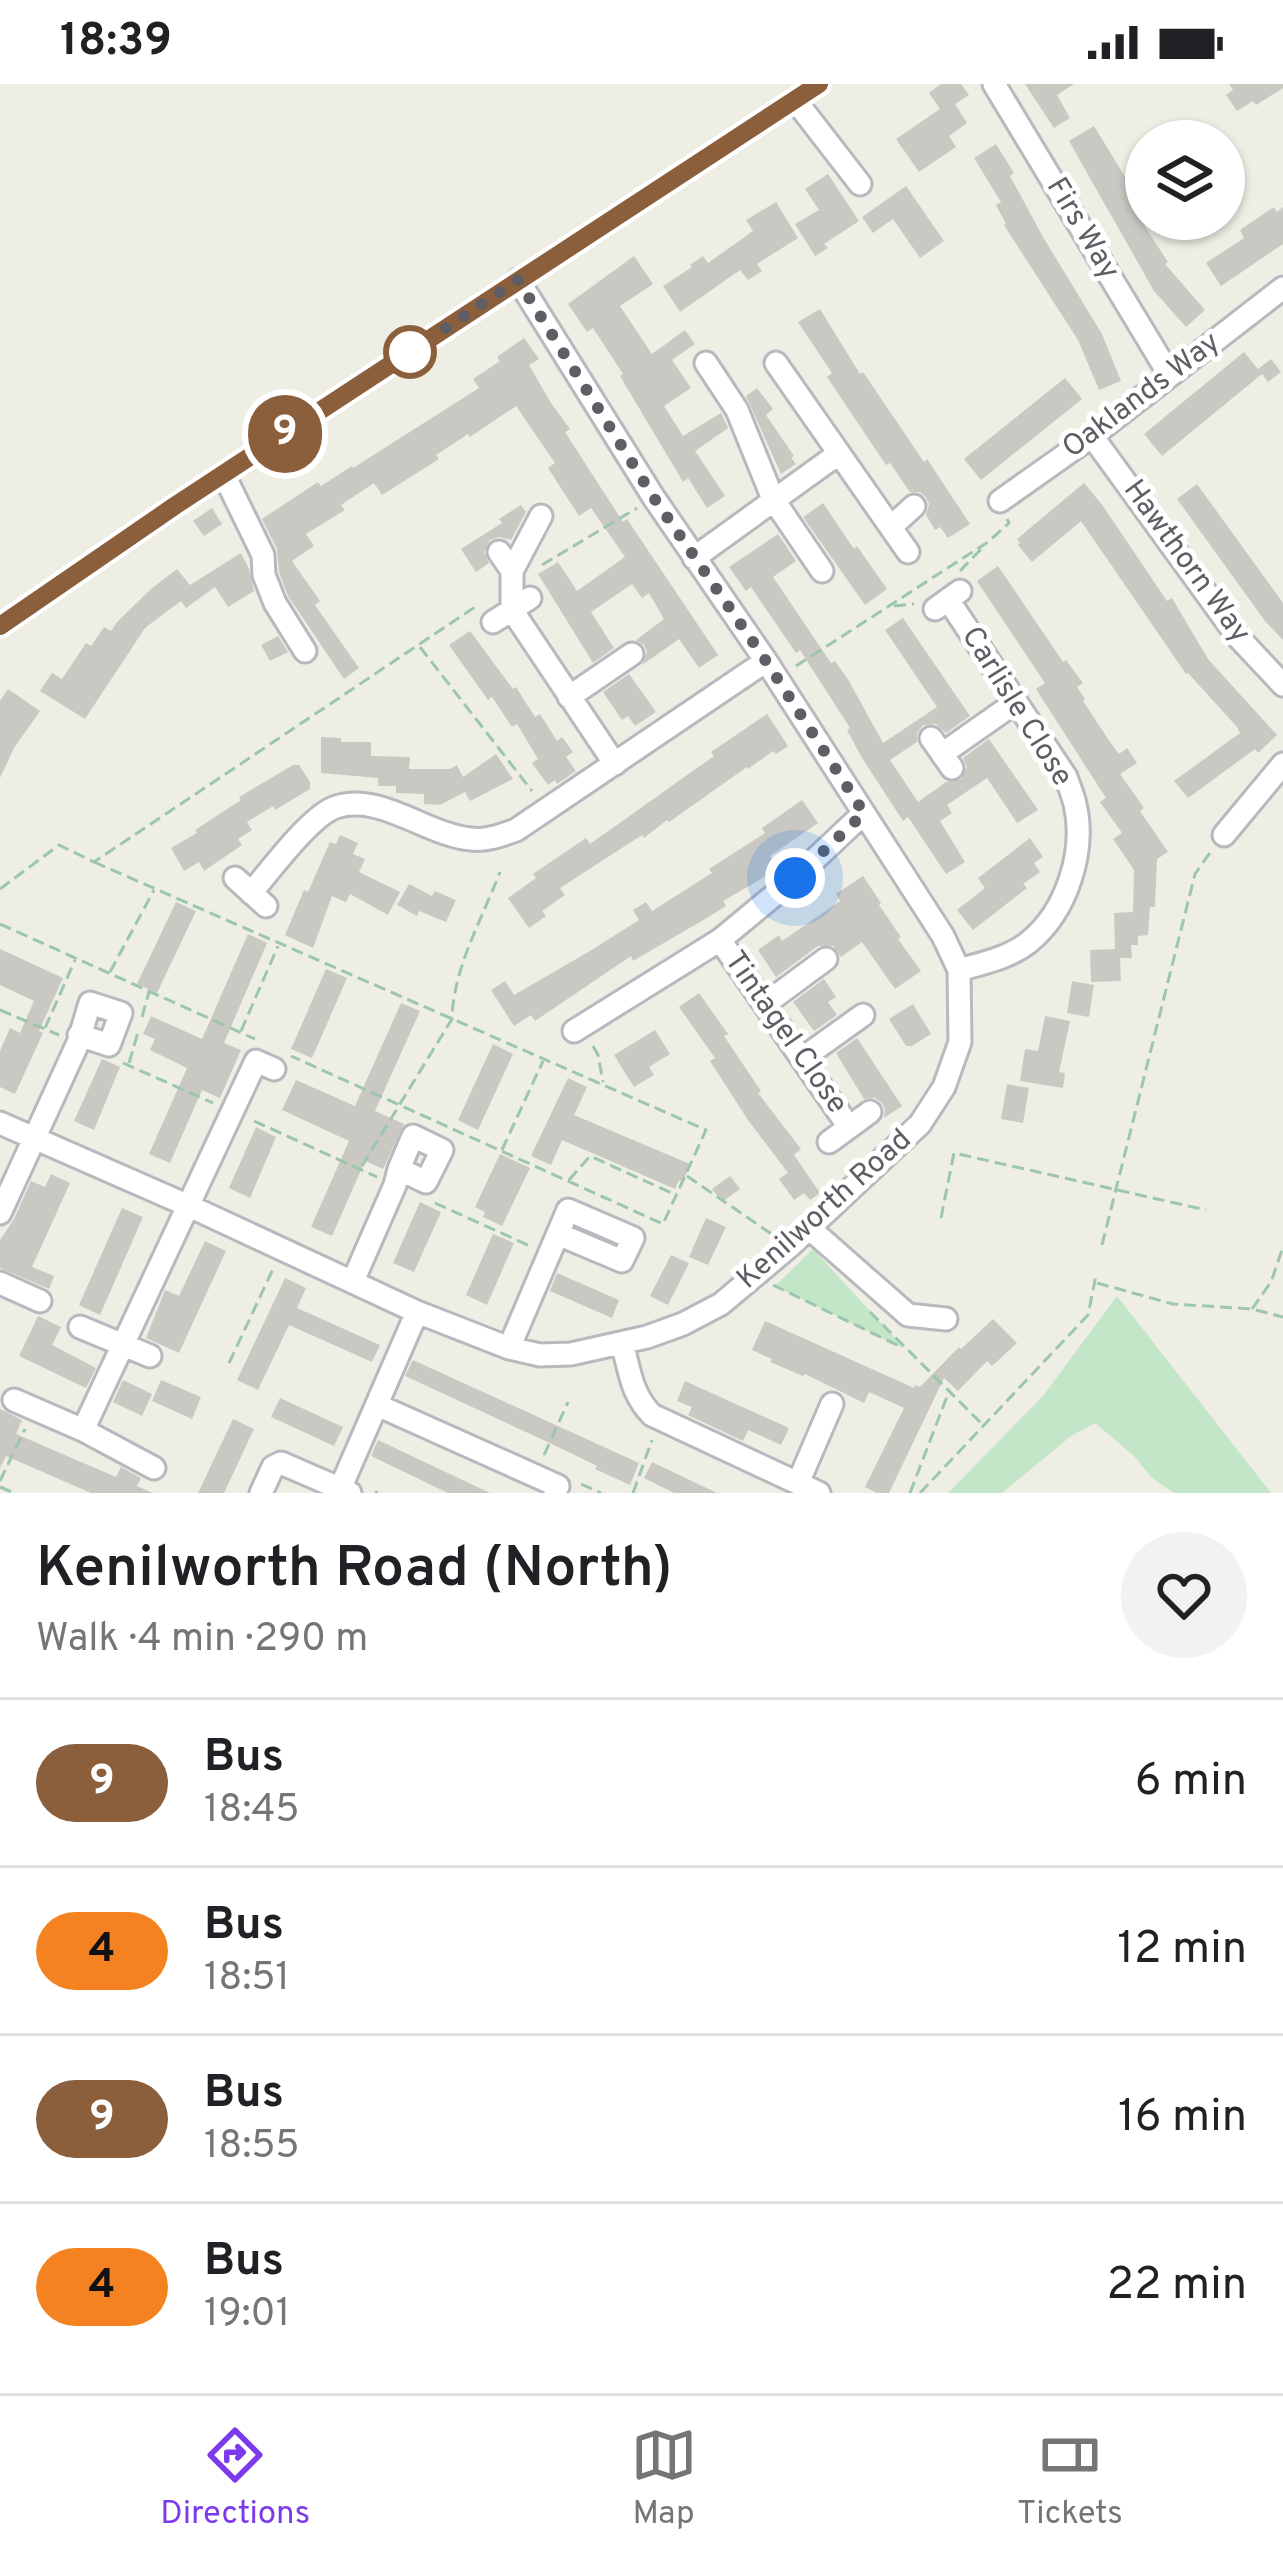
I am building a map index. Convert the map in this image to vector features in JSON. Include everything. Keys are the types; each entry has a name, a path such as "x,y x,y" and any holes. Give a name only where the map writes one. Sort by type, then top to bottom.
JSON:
{"street":[{"path":"0,626 819,84"},
{"name":"Firs Way","path":"994,84 1169,374"},
{"path":"795,100 860,184"},
{"name":"Kenilworth Road","path":"0,1123 417,1312 509,1348 540,1355 571,1354 683,1324 721,1304 920,1124 944,1087 959,1042 959,970 943,936 766,661 654,498 518,280"},
{"name":"Oaklands Way","path":"1000,501 1281,295"},
{"path":"706,363 737,410 773,499 822,571"},
{"path":"776,363 908,552"},
{"name":"Hawthorn Way","path":"1093,436 1238,637 1283,685"},
{"path":"694,558 838,454"},
{"path":"224,475 263,555 264,575 275,603 305,651"},
{"path":"891,527 914,506"},
{"path":"541,516 505,592 615,764"},
{"name":"Carlisle Close","path":"948,600 1066,777 1076,806 1078,843 1073,870 1050,921 1027,944 959,970"},
{"path":"569,697 632,654"},
{"path":"251,892 316,819 335,807 357,804 389,811 469,839 494,838 529,823 766,661"},
{"path":"942,753 1016,702"},
{"path":"1224,835 1283,764"},
{"name":"Tintagel Close","path":"583,1034 720,940 864,813"},
{"name":"Tintagel Close","path":"720,940 849,1127"},
{"path":"765,1004 826,959"},
{"path":"802,1058 863,1016"},
{"path":"0,1213 75,1039"},
{"path":"83,1430 256,1061 277,1060"},
{"name":"Tintagel Close","path":"829,1142 870,1112"},
{"path":"353,1281 397,1177"},
{"path":"809,1228 908,1315 946,1319"},
{"path":"509,1348 553,1244"},
{"path":"0,1283 40,1301"},
{"path":"261,1493 273,1467 280,1463 345,1491 417,1312"},
{"path":"80,1327 150,1356"},
{"path":"622,1343 631,1385 639,1403 652,1415 819,1493"},
{"path":"24,1404 154,1468"},
{"path":"798,1483 832,1404"},
{"path":"377,1405 557,1490"}],"path":[{"path":"94,862 419,646 654,498"},
{"path":"948,600 963,584 956,575 1009,523"},
{"path":"790,670 988,542"},
{"path":"419,646 538,800"},
{"path":"1102,1245 1195,874 1224,835"},
{"path":"0,889 59,845 706,1130 663,1224 399,1105 277,1060"},
{"path":"360,1169 452,1019 462,968 500,872"},
{"path":"110,973 155,889"},
{"path":"0,923 260,1042"},
{"path":"240,1033 279,943"},
{"path":"45,1029 76,958"},
{"path":"0,1010 75,1039"},
{"path":"583,1034 598,1055 604,1085"},
{"path":"110,1057 360,1169 397,1177"},
{"path":"502,1151 543,1059"},
{"path":"940,1218 954,1153 1206,1210"},
{"path":"568,1181 590,1156 676,1195"},
{"path":"685,1175 790,1246"},
{"path":"434,1202 553,1244"},
{"path":"1252,1309 1271,1282 1283,1247"},
{"path":"229,1363 282,1249"},
{"path":"755,1276 905,1349"},
{"path":"920,1493 1088,1315 1095,1279 1172,1304 1252,1309 1283,1317"},
{"path":"859,1299 982,1424"},
{"path":"910,1493 950,1391"},
{"path":"540,1466 568,1402"},
{"path":"14,1493 0,1484 24,1404"},
{"path":"633,1493 652,1439"}],"green space":[{"path":"813,1249 905,1349 775,1286"},
{"path":"1117,1296 1271,1493 1174,1493 1095,1423 1071,1436 1002,1493 948,1493 1043,1396"}],"building":[{"path":"941,84 961,84 969,95 955,104 967,123 949,136 956,147 919,172 896,139 940,109 929,93"},
{"path":"1025,84 1074,84 1057,95 1070,118 1054,128"},
{"path":"1229,84 1283,84 1283,88 1237,111 1226,95 1233,90"},
{"path":"1094,126 1125,177 1125,240 1069,141"},
{"path":"996,144 1043,237 1102,334 1121,381 1099,390 1078,340 1004,225 996,205 1001,202 974,158"},
{"path":"828,174 859,221 824,244 828,248 815,256 795,224 819,210 805,189"},
{"path":"906,186 944,241 920,258 893,219 873,233 862,217"},
{"path":"776,202 798,238 757,264 762,271 748,280 740,270 680,312 663,286 703,256 708,263 753,231 746,220"},
{"path":"1274,207 1277,212 1283,207 1283,244 1221,286 1206,263 1245,240 1245,227"},
{"path":"1125,240 1154,240 1165,264 1205,310 1186,327 1154,291"},
{"path":"634,256 653,284 620,306 652,354 685,330 695,344 672,360 691,388 664,406 683,436 721,413 728,428 695,451 725,496 707,508 688,478 683,482 593,328 587,332 568,304"},
{"path":"820,309 860,374 863,372 924,462 927,459 970,524 948,538 940,527 935,530 926,515 926,497 910,492 890,463 886,465 827,377 832,373 798,322"},
{"path":"524,338 539,359 529,365 570,429 565,432 718,655 699,668 679,639 642,665 647,652 636,640 664,619 649,593 642,598 632,584 591,612 614,648 593,663 538,574 558,562 577,591 625,557 591,508 579,516 548,468 555,463 516,406 382,495 374,483 341,505 345,510 306,534 314,546 292,561 320,601 315,605 359,668 344,679 288,596 277,549 262,519 479,388 473,379"},
{"path":"1244,352 1258,369 1271,359 1281,372 1268,382 1262,374 1162,456 1144,434"},
{"path":"1065,378 1082,399 981,480 964,459"},
{"path":"757,388 773,409 766,415 794,456 796,464 781,474 746,396"},
{"path":"1084,483 1167,601 1172,598 1208,659 1277,735 1258,753 1255,749 1188,798 1174,781 1240,733 1237,727 1186,674 1081,521 1032,562 1018,545 1017,539"},
{"path":"1197,484 1283,603 1283,640 1177,499"},
{"path":"823,503 887,589 865,605 803,517"},
{"path":"521,505 526,512 511,540 490,540 484,552 489,563 476,572 461,549"},
{"path":"212,508 222,524 204,536 193,521"},
{"path":"778,534 796,561 773,577 831,663 835,661 849,681 883,743 937,707 885,630 903,618 970,716 946,733 936,724 923,725 917,742 890,760 918,802 946,782 961,779 967,767 963,758 989,739 1038,810 1017,823 987,778 947,805 952,813 940,821 965,862 946,874 908,817 903,821 800,650 796,653 751,587 746,591 729,567"},
{"path":"241,553 254,591 228,607 215,587 186,608 181,601 145,628 85,719 40,691 52,673 62,679 86,643 91,646 104,627 111,631 177,569 190,585"},
{"path":"998,566 1063,662 1083,683 1077,687 1083,701 1108,739 1119,754 1127,748 1137,763 1120,774 1168,852 1157,859 1155,907 1150,907 1148,935 1138,936 1138,945 1131,945 1132,958 1120,958 1121,981 1091,982 1090,950 1115,949 1114,913 1133,912 1134,870 1113,839 1122,833 1100,802 1106,798 1036,689 1045,683 977,581"},
{"path":"470,631 535,717 540,714 557,741 562,737 573,752 566,757 576,771 557,784 555,780 548,785 532,763 538,759 517,724 512,727 492,697 488,700 449,645"},
{"path":"278,636 288,652 270,661 261,645"},
{"path":"629,674 656,712 635,726 628,716 622,720 603,692"},
{"path":"8,689 40,711 0,778 0,701"},
{"path":"767,714 788,746 747,767 669,822 560,888 565,895 542,911 546,916 529,928 508,898 536,878 533,874 586,838 590,844"},
{"path":"321,737 371,742 371,756 410,757 409,769 457,765 463,777 496,754 513,779 470,801 465,792 440,805 424,804 424,794 396,793 396,786 378,786 378,778 321,773"},
{"path":"299,765 310,789 247,822 252,830 238,839 242,845 204,871 199,862 184,871 171,848 239,797"},
{"path":"802,800 818,823 770,856 778,869 723,901 726,906 710,916 633,961 631,956 535,1021 531,1015 514,1026 491,990 505,981 514,995 590,951 639,920 633,910 646,902 652,911 712,873 709,869 765,833 762,828"},
{"path":"340,835 358,843 353,854 365,859 359,872 400,892 388,915 350,894 346,902 332,896 313,948 285,935 330,842 336,844"},
{"path":"1030,838 1043,857 1034,863 1040,872 973,930 957,910 985,888 978,878"},
{"path":"863,876 921,971 895,989 862,942 841,957 833,946 818,946 776,977 758,950 779,935 782,941 840,901 836,894"},
{"path":"409,884 432,896 435,891 456,900 446,922 419,911 417,916 397,905"},
{"path":"176,902 196,911 157,993 137,984"},
{"path":"248,934 267,943 224,1043 241,1050 220,1098 202,1090 170,1163 149,1154 187,1068 150,1050 155,1039 143,1034 151,1016 202,1039"},
{"path":"0,949 63,978 15,1094 0,1087 0,1051 10,1028 20,1033 34,1001 0,985"},
{"path":"326,969 347,978 312,1058 291,1049"},
{"path":"824,979 836,997 828,1002 837,1015 814,1031 793,1002"},
{"path":"1072,981 1094,985 1089,1017 1067,1013"},
{"path":"699,993 728,1034 724,1036 761,1091 758,1093 801,1149 794,1155 820,1193 810,1200 804,1193 794,1200 779,1179 788,1173 748,1120 710,1061 715,1058 679,1007"},
{"path":"401,1003 420,1011 375,1111 404,1124 383,1169 365,1161 332,1236 311,1227 349,1141 282,1110 296,1080 355,1106"},
{"path":"913,1004 931,1034 906,1046 889,1019"},
{"path":"1045,1016 1070,1021 1059,1072 1065,1073 1063,1088 1020,1081 1025,1049 1038,1051"},
{"path":"655,1030 670,1054 649,1067 654,1075 634,1087 614,1055"},
{"path":"857,1038 902,1106 884,1118 881,1102 864,1099 836,1053"},
{"path":"493,1044 513,1054 478,1130 458,1120"},
{"path":"102,1059 120,1067 94,1130 74,1121"},
{"path":"568,1078 587,1087 574,1115 690,1164 683,1182 679,1180 675,1189 562,1140 551,1165 531,1156"},
{"path":"1007,1084 1029,1088 1023,1123 1001,1119"},
{"path":"256,1127 276,1137 250,1198 229,1188"},
{"path":"500,1154 530,1168 502,1226 475,1207"},
{"path":"51,1174 70,1183 32,1267 54,1276 49,1289 0,1268 0,1240 31,1181 45,1187"},
{"path":"730,1176 740,1189 722,1202 712,1189"},
{"path":"420,1202 441,1212 414,1272 393,1263"},
{"path":"122,1208 143,1217 100,1315 79,1305"},
{"path":"706,1218 726,1227 708,1265 689,1257"},
{"path":"493,1234 514,1243 487,1305 466,1295"},
{"path":"205,1241 226,1251 179,1353 146,1338 165,1290 179,1296"},
{"path":"671,1255 689,1263 668,1305 650,1296"},
{"path":"557,1273 619,1300 612,1318 550,1291"},
{"path":"285,1278 306,1288 297,1308 380,1345 372,1362 289,1325 258,1390 237,1380"},
{"path":"38,1316 61,1327 52,1345 96,1368 86,1388 19,1356"},
{"path":"993,1319 1017,1343 992,1366 987,1361 958,1391 944,1378 889,1493 865,1487 904,1408 869,1392 864,1403 752,1350 765,1321 914,1388"},
{"path":"413,1360 639,1463 630,1485 405,1376"},
{"path":"123,1380 152,1394 142,1416 113,1402"},
{"path":"161,1380 201,1397 192,1419 152,1401"},
{"path":"685,1381 789,1428 781,1445 748,1430 743,1441 688,1415 692,1407 677,1401"},
{"path":"280,1398 343,1427 334,1446 271,1417"},
{"path":"0,1409 22,1420 16,1434 116,1477 121,1467 141,1478 137,1486 153,1493 91,1493 6,1456 0,1468"},
{"path":"233,1419 254,1429 224,1493 198,1493"},
{"path":"378,1440 490,1493 448,1493 371,1456"},
{"path":"652,1462 717,1493 674,1493 644,1478"}],"bus line":[{"name":"9","path":"0,626 176,505 819,84"}],"route":[{"path":"410,352 518,280 654,498 864,813 795,878"}]}
